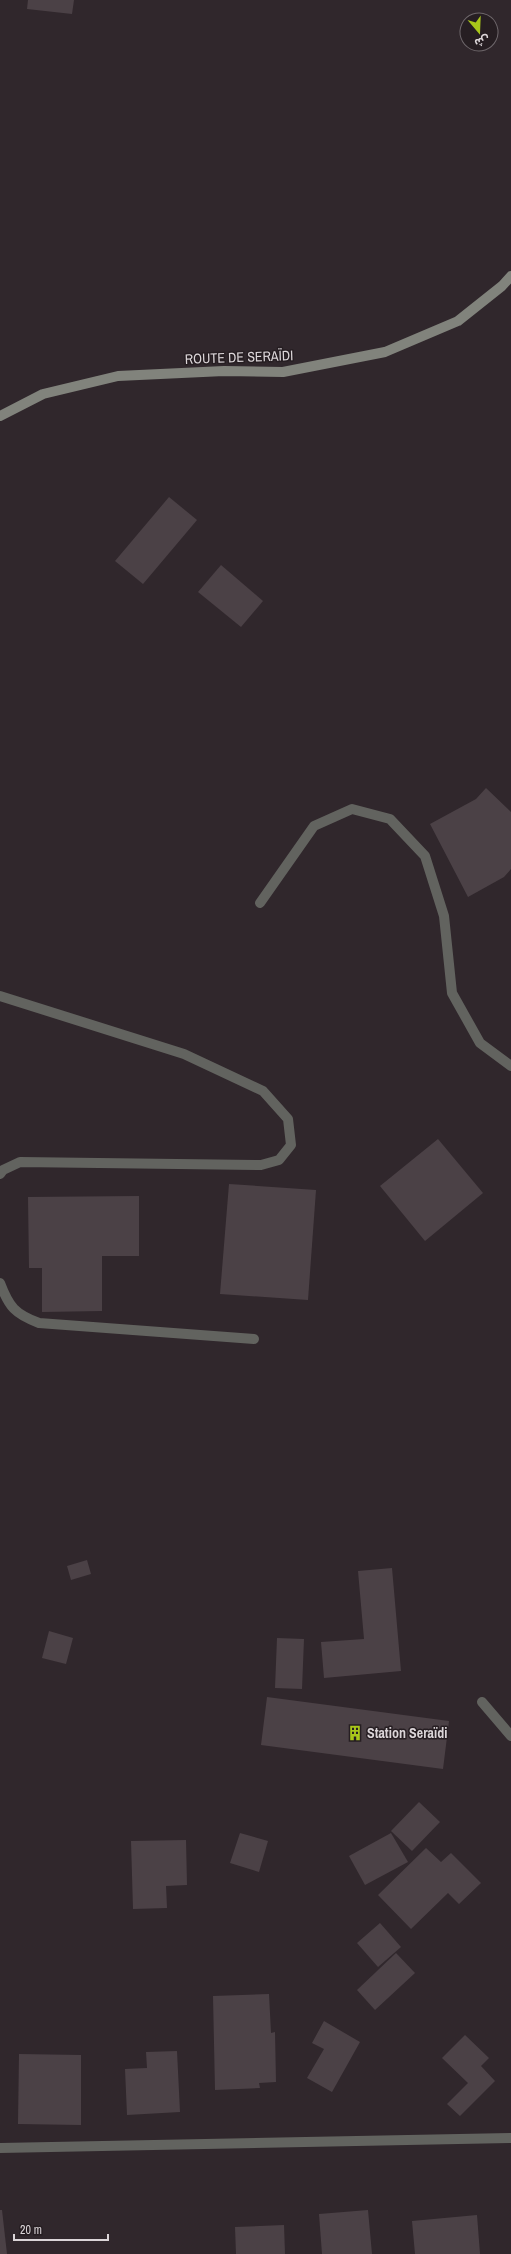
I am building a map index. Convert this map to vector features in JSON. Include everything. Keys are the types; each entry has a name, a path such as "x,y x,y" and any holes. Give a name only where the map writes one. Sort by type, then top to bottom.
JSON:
{"main road":[{"name":"ROUTE DE SERAÏDI","path":"0,416 43,394 118,376 224,372 283,372 385,352 458,321 502,286 511,276"}],"street":[{"path":"260,903 314,826 352,809 390,819 425,856 444,916 452,993 480,1044 511,1066"},
{"path":"0,996 184,1054 264,1091 288,1119 291,1145 279,1160 261,1165 20,1162 2,1170 0,1174"},
{"path":"0,1283 6,1299 21,1316 39,1323 254,1339"},
{"path":"482,1702 511,1736"},
{"path":"0,2148 511,2138"}],"building":[{"path":"28,0 74,0 72,14 27,9"},
{"path":"169,497 197,520 143,584 115,561"},
{"path":"221,565 263,601 241,627 198,592"},
{"path":"486,788 511,812 511,869 504,877 468,897 430,824 476,799"},
{"path":"438,1139 483,1193 425,1241 380,1186"},
{"path":"229,1184 316,1190 308,1300 220,1294"},
{"path":"139,1196 139,1256 102,1256 102,1311 42,1312 42,1268 29,1268 28,1197"},
{"path":"87,1560 91,1574 71,1580 67,1566"},
{"path":"392,1568 401,1671 324,1678 321,1642 364,1639 358,1571"},
{"path":"49,1631 73,1638 66,1664 42,1658"},
{"path":"277,1638 304,1639 302,1689 275,1688"},
{"name":"Station Seraïdi","path":"267,1697 449,1721 443,1769 261,1745"},
{"path":"419,1802 440,1822 412,1851 391,1831"},
{"path":"240,1833 268,1841 259,1872 230,1863"},
{"path":"391,1833 408,1862 365,1885 349,1856"},
{"path":"186,1840 187,1885 166,1886 167,1908 133,1909 131,1841"},
{"path":"426,1848 441,1862 451,1853 481,1883 459,1904 448,1893 411,1929 378,1895"},
{"path":"380,1923 401,1947 378,1967 357,1943"},
{"path":"396,1953 415,1973 375,2010 357,1990"},
{"path":"269,1994 271,2033 275,2032 276,2082 259,2083 260,2088 215,2090 213,1996"},
{"path":"324,2021 360,2042 332,2092 307,2078 324,2049 312,2043"},
{"path":"465,2035 489,2058 481,2066 495,2081 460,2116 447,2104 468,2083 442,2058"},
{"path":"177,2051 180,2112 127,2115 125,2069 147,2068 146,2052"},
{"path":"19,2054 81,2055 81,2125 18,2124"},
{"path":"0,2210 2,2210 7,2254 0,2254"},
{"path":"368,2210 372,2254 322,2254 319,2214"},
{"path":"477,2215 480,2254 415,2254 412,2221"},
{"path":"284,2225 285,2254 236,2254 235,2227"}],"place":[{"name":"Station Seraïdi","path":"355,1733"}]}
